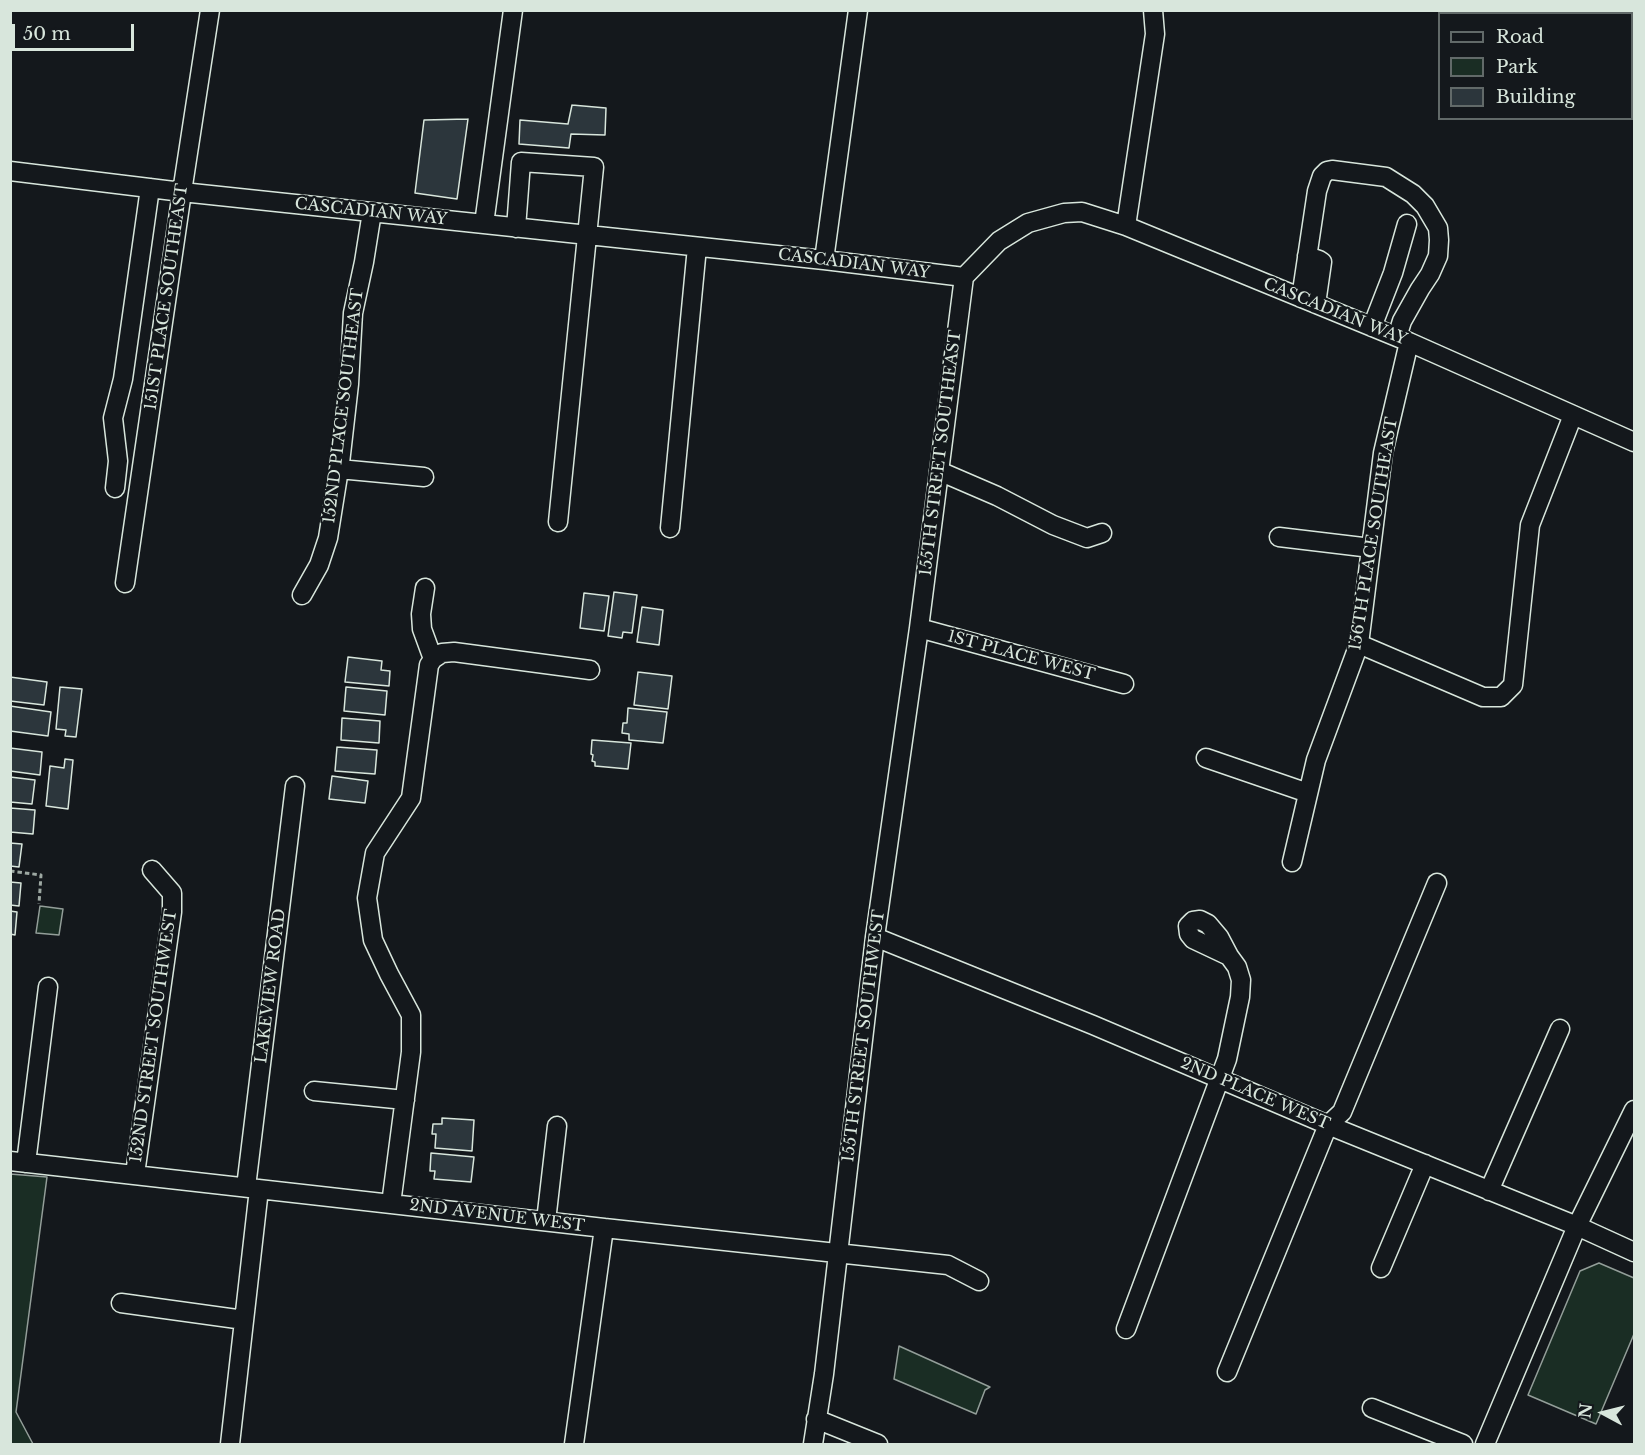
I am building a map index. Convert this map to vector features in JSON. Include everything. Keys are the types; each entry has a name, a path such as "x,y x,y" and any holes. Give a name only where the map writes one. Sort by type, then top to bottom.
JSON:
{"street":[{"name":"151ST PLACE SOUTHEAST","path":"125,583 210,10"},
{"path":"484,224 513,10"},
{"path":"824,260 858,10"},
{"path":"1126,226 1155,34 1154,10"},
{"path":"516,228 522,162 594,167 558,522"},
{"name":"CASCADIAN WAY","path":"10,171 182,192 964,277 999,241 1028,224 1064,213 1082,212 1126,226 1403,339 1635,442"},
{"name":"156TH PLACE SOUTHEAST","path":"1292,862 1316,760 1359,644 1383,453 1403,339 1402,321 1438,256 1438,228 1425,206 1413,194 1386,177 1327,171 1319,182 1307,255 1322,262 1309,301"},
{"path":"115,488 118,461 113,418 123,379 150,188"},
{"name":"152ND PLACE SOUTHEAST","path":"302,595 319,565 328,538 349,384 352,313 372,213"},
{"path":"1372,327 1393,273 1407,224"},
{"path":"670,528 697,247"},
{"name":"155TH STREET SOUTHEAST","path":"918,628 964,277"},
{"path":"1359,644 1483,697 1501,697 1513,685 1530,525 1573,415"},
{"path":"339,469 424,477"},
{"path":"939,471 997,496 1053,525 1087,538 1102,533"},
{"path":"1279,537 1371,548"},
{"path":"425,588 421,614 423,629 433,659"},
{"name":"1ST PLACE WEST","path":"918,628 1124,684"},
{"name":"155TH STREET SOUTHWEST","path":"813,1444 824,1374 875,937 918,628"},
{"path":"391,1204 411,1052 411,1015 373,940 367,898 375,853 411,798 429,665 442,653 454,652 590,670"},
{"path":"1206,758 1308,793"},
{"name":"LAKEVIEW ROAD","path":"230,1444 244,1320 252,1188 295,786"},
{"name":"152ND STREET SOUTHWEST","path":"135,1174 172,912 172,893 152,870"},
{"path":"1227,1372 1328,1125 1342,1112 1437,883"},
{"name":"2ND PLACE WEST","path":"875,937 1093,1025 1635,1252"},
{"path":"1126,1329 1227,1059 1240,998 1241,980 1237,967 1229,956"},
{"path":"18,1162 48,987"},
{"path":"1489,1191 1560,1029"},
{"path":"314,1091 405,1100"},
{"path":"1485,1444 1577,1226 1635,1110"},
{"path":"546,1221 557,1126"},
{"name":"2ND AVENUE WEST","path":"18,1162 948,1265 979,1281"},
{"path":"1381,1268 1425,1164"},
{"path":"574,1444 604,1228"},
{"path":"121,1303 244,1320"},
{"path":"1372,1408 1463,1444"},
{"path":"816,1419 878,1444"}],"path":[{"path":"10,871 41,875 39,904"}],"green space":[{"path":"40,906 63,909 59,935 36,933"},
{"path":"10,1174 47,1177 16,1412 33,1444 11,1444"},
{"path":"1599,1263 1634,1278 1634,1334 1596,1424 1528,1395 1580,1271"},
{"path":"899,1346 990,1387 985,1390 976,1414 894,1379"}],"building":[{"path":"572,105 606,108 605,135 571,134 569,148 519,144 520,120 568,124"},
{"path":"468,119 457,199 415,193 424,120"},
{"path":"614,592 637,595 632,633 623,632 622,638 608,636"},
{"path":"584,593 609,596 604,631 580,628"},
{"path":"642,607 663,610 659,645 637,642"},
{"path":"348,657 382,661 381,670 390,671 389,686 345,682"},
{"path":"638,672 672,676 668,709 634,705"},
{"path":"10,677 47,682 44,705 10,701"},
{"path":"60,687 82,689 76,737 65,736 66,730 56,729"},
{"path":"346,687 387,691 385,715 344,711"},
{"path":"10,706 51,712 48,736 10,731"},
{"path":"628,708 667,712 663,743 629,740 629,734 622,733 623,723 627,723"},
{"path":"342,718 380,721 379,743 341,740"},
{"path":"592,740 631,743 628,769 595,766 591,754"},
{"path":"337,747 377,750 375,774 335,771"},
{"path":"10,748 42,752 40,775 10,771"},
{"path":"65,759 73,760 68,809 46,806 50,766 64,768"},
{"path":"332,776 368,781 365,803 329,799"},
{"path":"10,777 35,780 32,804 10,802"},
{"path":"10,808 35,810 33,834 10,832"},
{"path":"10,843 22,844 19,867 10,866"},
{"path":"10,882 21,883 19,906 10,905"},
{"path":"10,911 17,912 15,935 10,934"},
{"path":"442,1118 474,1120 472,1151 435,1148 436,1134 432,1134 433,1124 442,1124"},
{"path":"431,1153 474,1157 471,1182 434,1179 435,1171 430,1171"}]}
